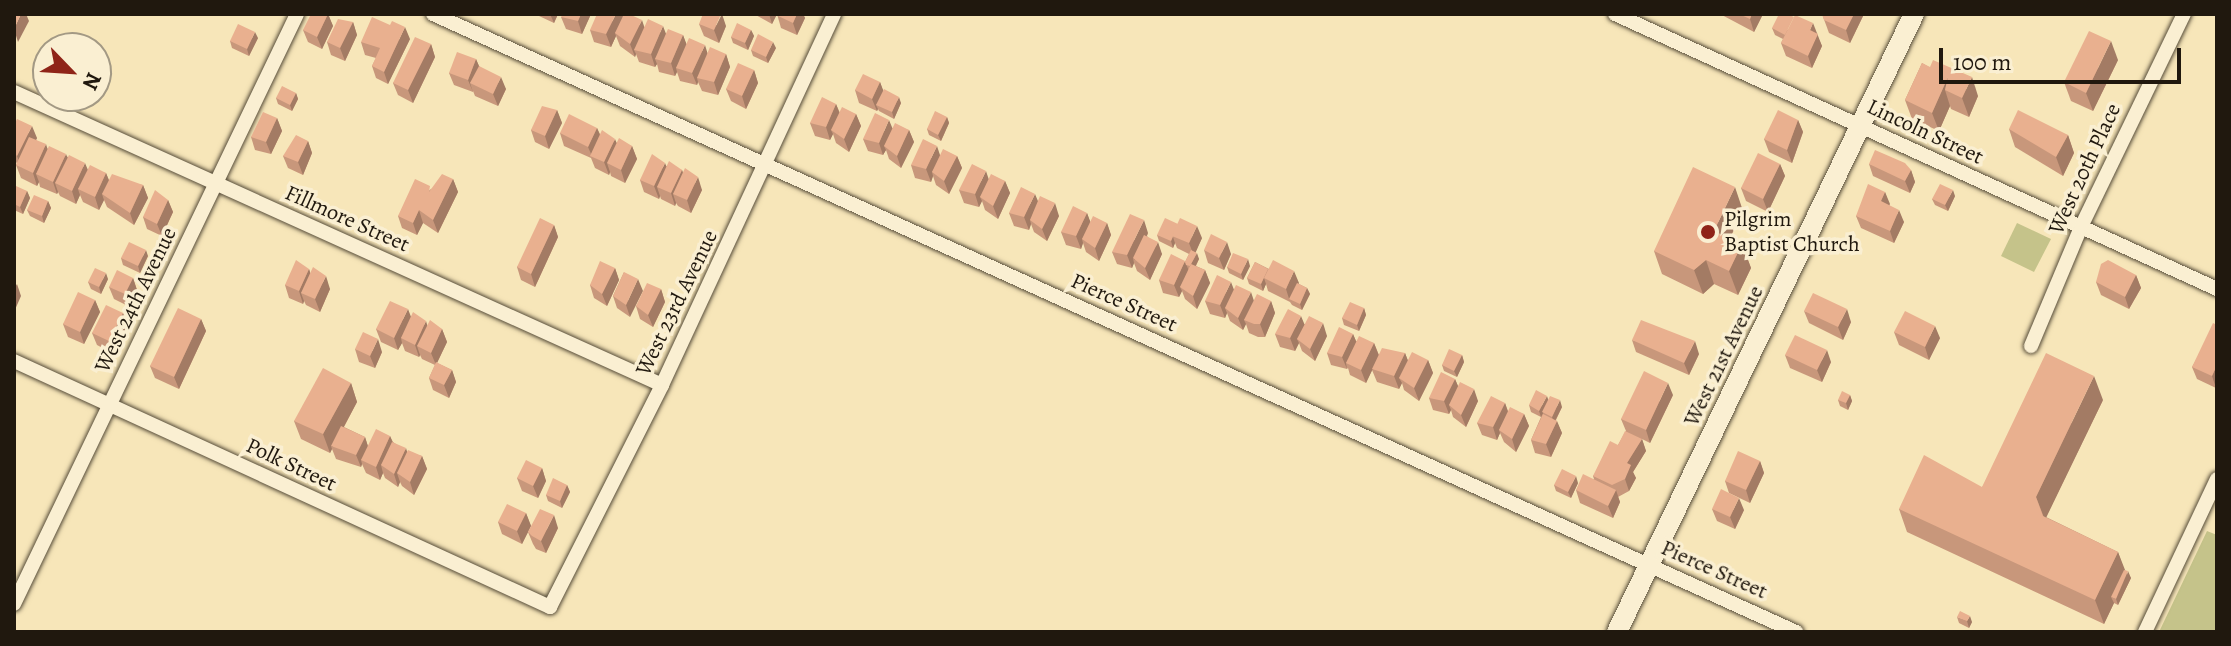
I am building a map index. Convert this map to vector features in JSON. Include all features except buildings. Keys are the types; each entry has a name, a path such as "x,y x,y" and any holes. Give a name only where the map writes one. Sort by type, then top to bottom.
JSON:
{"street":[{"name":"West 24th Avenue","path":"14,604 297,14"},
{"name":"Pierce Street","path":"433,14 1796,632"},
{"name":"West 23rd Avenue","path":"550,607 662,385 834,14"},
{"name":"Lincoln Street","path":"1615,14 2217,289"},
{"name":"West 21st Avenue","path":"1617,632 1914,14"},
{"name":"West 20th Place","path":"2031,346 2081,227 2184,14"},
{"name":"Fillmore Street","path":"14,92 662,385"},
{"name":"Polk Street","path":"14,361 550,607"},
{"path":"2145,632 2217,479"}],"shaded area":[{"path":"2017,223 2051,239 2034,272 2001,256"},
{"path":"2207,531 2217,535 2217,632 2159,632"}],"place":[{"name":"Pilgrim Baptist Church","path":"1708,232"}]}
